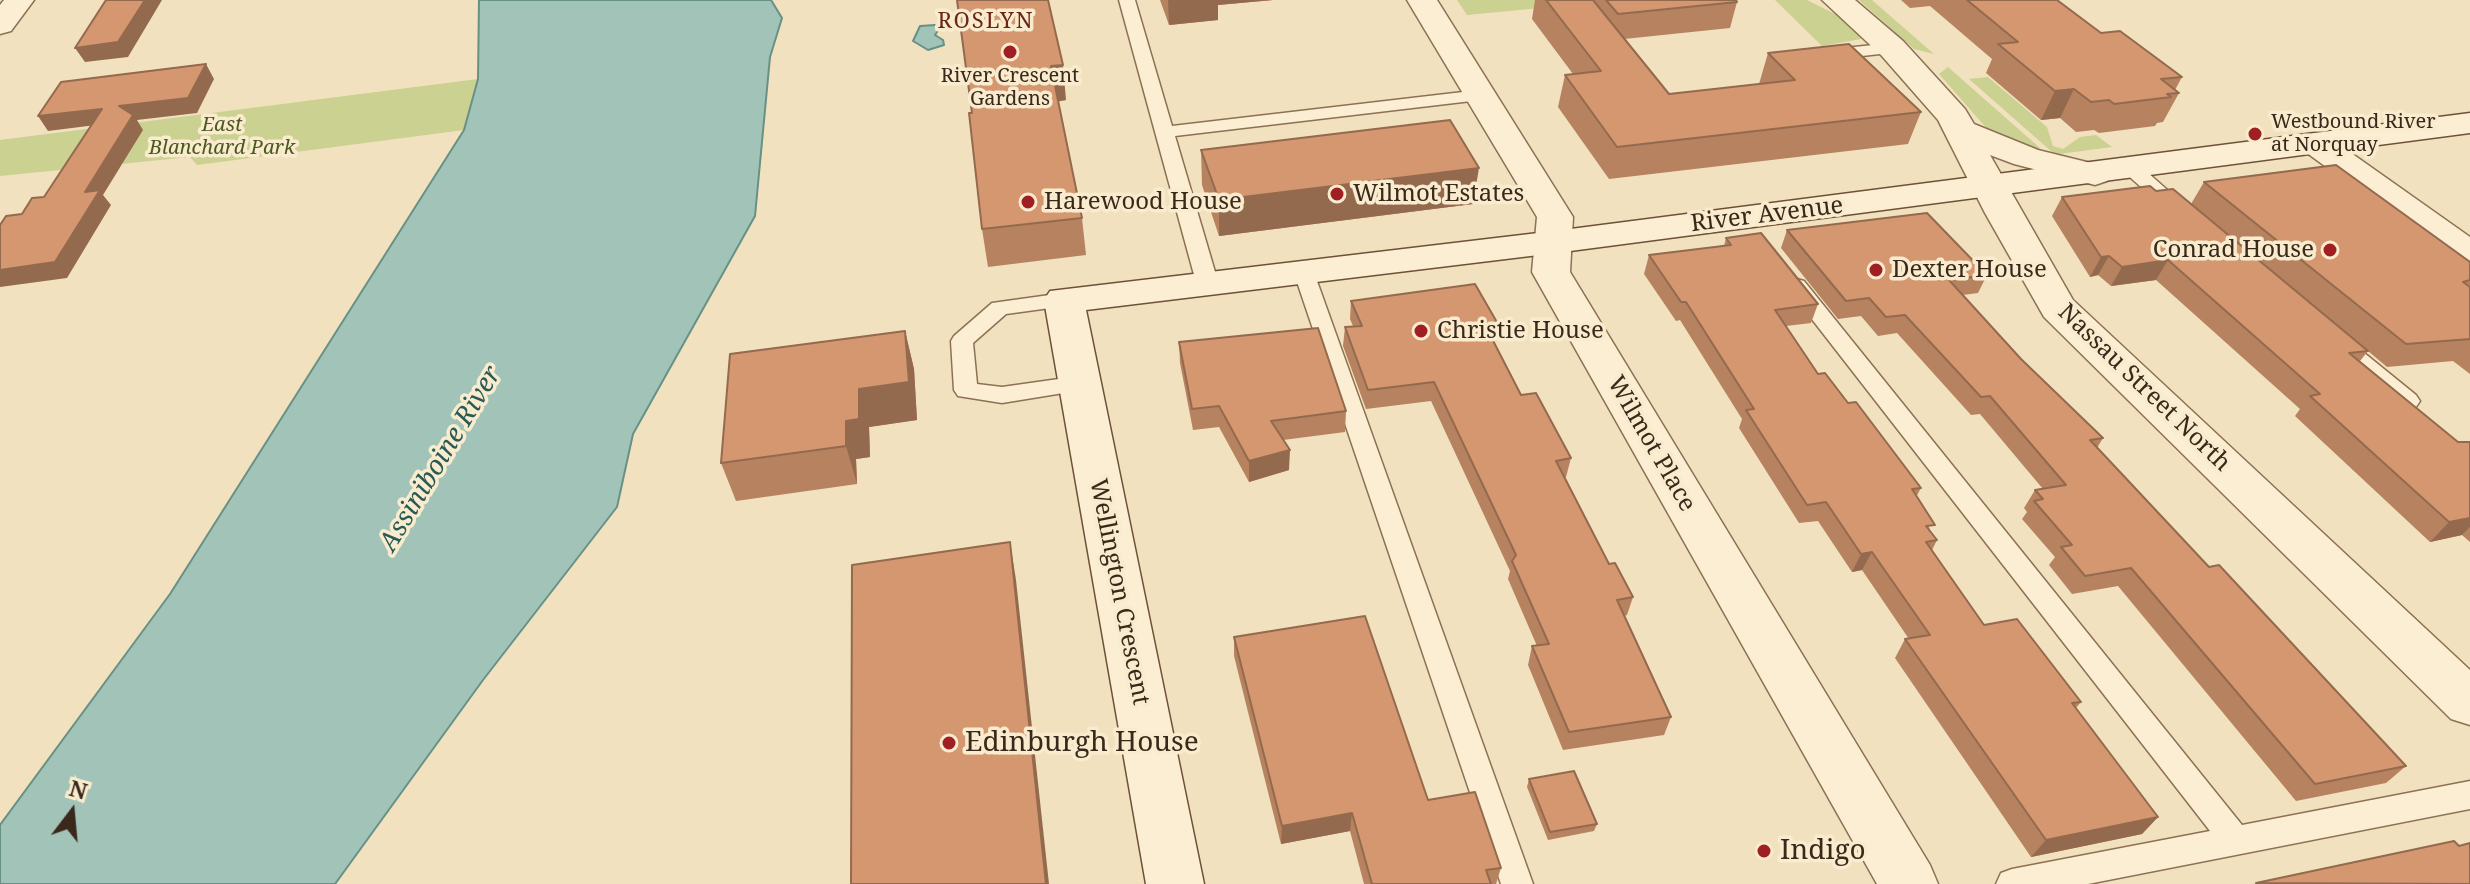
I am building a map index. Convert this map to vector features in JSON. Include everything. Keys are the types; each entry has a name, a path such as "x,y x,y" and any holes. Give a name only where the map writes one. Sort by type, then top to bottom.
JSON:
{"street":[{"path":"0,25 19,0"},
{"name":"Wilmot Place","path":"1422,0 1555,217 1551,272 1909,884"},
{"name":"Nassau Street North","path":"1837,0 1892,48 1942,102 1962,131 2058,308 2470,703"},
{"name":"River Avenue","path":"1064,300 1555,242 1753,231 1990,186 2470,123"},
{"path":"1962,131 2026,157 2113,171"},
{"path":"2315,143 2470,255"},
{"name":"Wellington Crescent","path":"1064,300 1175,884"}],"lane":[{"path":"1127,0 1207,282"},
{"path":"1809,57 1892,48"},
{"path":"1165,132 1480,95"},
{"path":"2113,171 2186,217"},
{"path":"1783,269 2236,841"},
{"path":"1303,270 1517,884"},
{"path":"1064,300 1000,308 962,341 966,390 1002,395 1080,384"},
{"path":"2316,325 2423,413"},
{"path":"2012,884 2470,795"}],"green space":[{"path":"1457,0 1568,0 1572,5 1467,15"},
{"path":"1775,0 1807,0 1843,18 1861,39 1822,46"},
{"path":"1859,0 1872,0 1934,54 1914,49"},
{"path":"1948,67 2040,148 2034,152 1989,131 1939,74"},
{"path":"1988,77 2047,127 2053,146 2063,149 2080,137 2096,135 2112,147 2059,154 2052,152 1969,79"},
{"name":"East Blanchard Park","path":"478,79 464,130 197,165 190,157 0,176 0,140"}],"water":[{"name":"Assiniboine River","path":"479,0 771,0 782,18 770,57 755,216 633,434 617,507 483,680 335,884 0,884 0,825 170,594 464,130 478,79"},
{"path":"935,25 939,29 935,35 943,40 944,45 928,50 913,41 920,26"}],"building":[{"path":"106,0 145,0 118,42 75,48"},
{"path":"957,0 1048,0 1063,65 1051,66 1082,218 982,229 969,113 972,113"},
{"path":"1546,0 1593,0 1669,94 1795,80 1768,53 1849,44 1921,112 1617,147 1565,75 1601,71"},
{"path":"1606,0 1736,0 1737,2 1618,14"},
{"path":"1967,0 2057,0 2101,33 2120,31 2182,77 2161,79 2179,93 2167,94 2171,97 2114,104 2109,100 2091,102 2074,89 2055,91 1998,44 2018,42"},
{"path":"206,64 188,98 119,106 133,115 85,192 100,190 55,262 0,270 0,225 6,216 22,214 32,198 44,197 102,109 38,116 61,82"},
{"path":"1450,120 1479,168 1219,200 1201,150"},
{"path":"2336,165 2470,262 2470,280 2463,282 2470,287 2470,339 2406,344 2204,182"},
{"path":"2150,186 2156,191 2173,189 2368,351 2349,353 2458,442 2470,442 2470,518 2449,522 2310,396 2320,394 2168,260 2122,267 2109,256 2101,257 2062,197"},
{"path":"1927,213 1987,275 1949,280 2021,359 2103,438 2090,440 2209,567 2219,565 2406,766 2315,784 2131,568 2085,576 2061,547 2072,545 2034,501 2043,499 2035,490 2066,485 1990,396 1981,397 1905,315 1886,317 1869,298 1846,301 1787,230"},
{"path":"1761,233 1818,304 1775,310 1818,374 1825,373 1848,403 1856,402 1921,488 1912,489 1935,525 1926,526 1937,540 1926,542 1984,625 2017,619 2081,702 2072,703 2158,817 2046,840 1905,639 1930,635 1872,552 1861,554 1826,502 1807,505 1746,410 1754,409 1686,302 1681,302 1649,255 1731,245 1726,238"},
{"path":"1475,284 1498,324 1485,325 1521,395 1536,393 1571,458 1556,461 1609,564 1615,563 1633,597 1617,600 1671,717 1569,732 1532,646 1549,644 1512,561 1516,555 1434,382 1368,390 1345,327 1362,326 1351,301"},
{"path":"1318,328 1346,411 1271,421 1290,450 1249,461 1219,406 1192,409 1179,342"},
{"path":"905,331 909,382 859,389 859,419 846,421 846,446 721,463 730,354"},
{"name":"Edinburgh House","path":"1010,542 1046,884 851,884 852,565"},
{"path":"1365,616 1428,800 1475,792 1501,868 1486,870 1491,884 1372,884 1352,813 1282,826 1234,637"},
{"path":"1574,771 1597,824 1550,832 1529,779"},
{"path":"2454,841 2459,846 2470,843 2470,884 2256,883"}],"place":[{"name":"River Crescent Gardens","path":"1010,52"},
{"name":"Westbound River at Norquay","path":"2255,134"},
{"name":"Wilmot Estates","path":"1337,194"},
{"name":"Harewood House","path":"1028,202"},
{"name":"Conrad House","path":"2330,250"},
{"name":"Dexter House","path":"1876,270"},
{"name":"Christie House","path":"1421,331"},
{"name":"Edinburgh House","path":"949,743"},
{"name":"Indigo","path":"1764,851"}],"district":[{"name":"ROSLYN","path":"986,22"}]}
